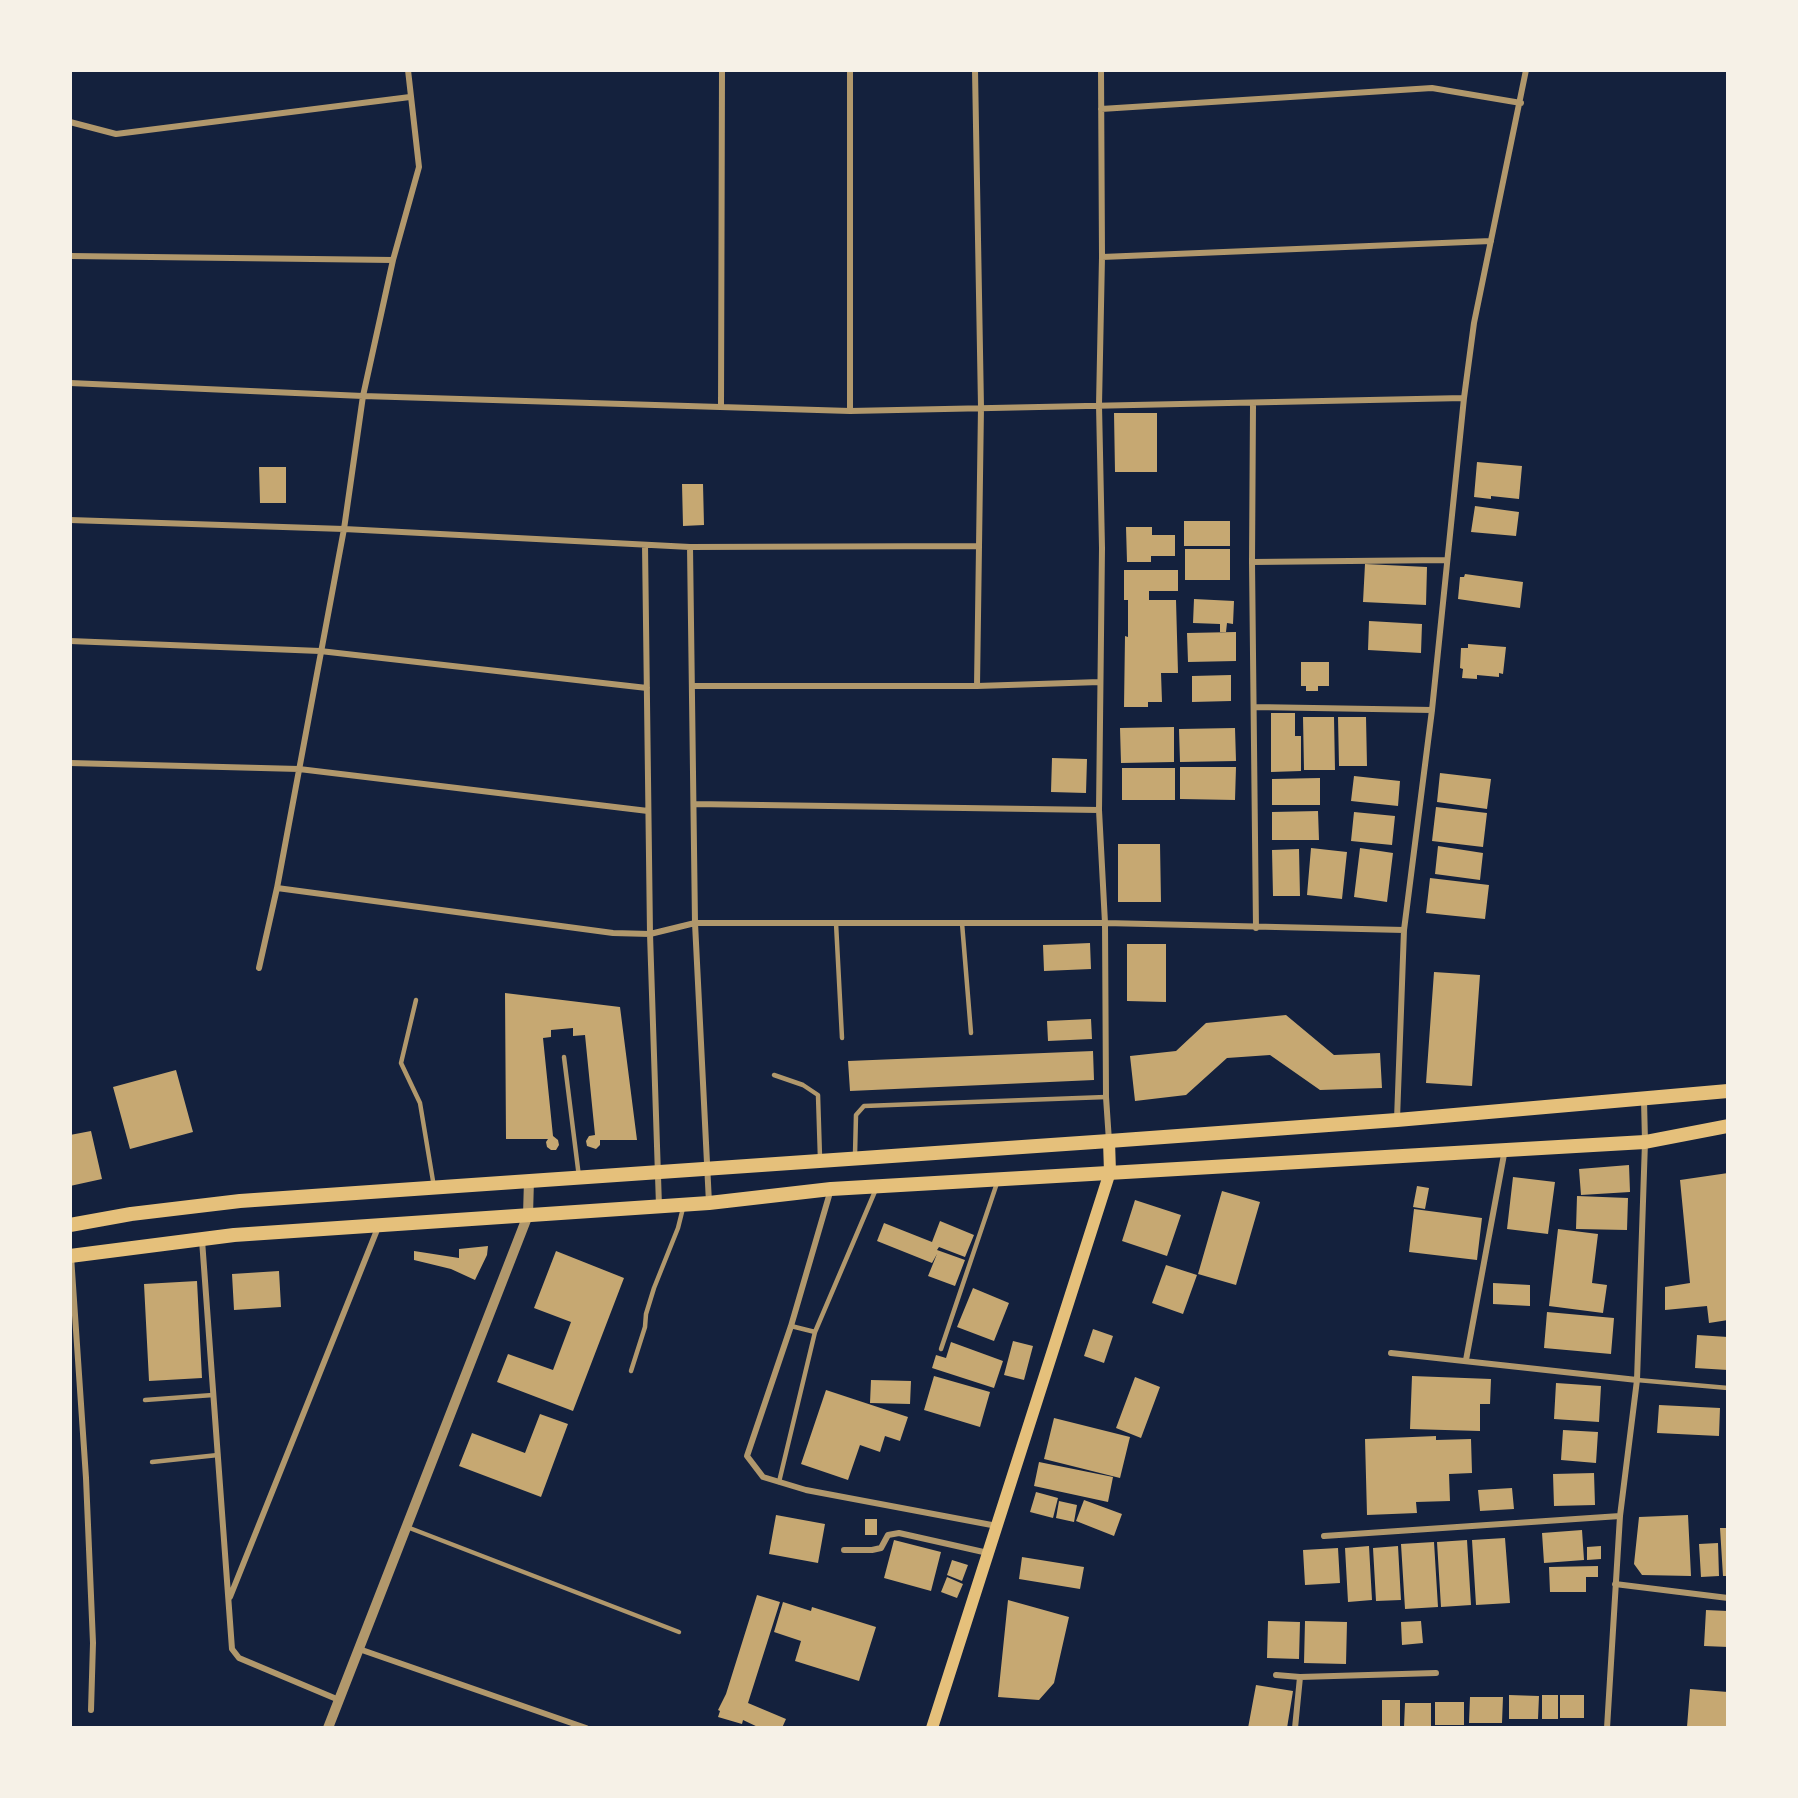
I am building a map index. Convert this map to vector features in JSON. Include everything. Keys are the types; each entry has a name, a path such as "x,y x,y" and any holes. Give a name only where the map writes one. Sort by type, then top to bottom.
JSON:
{"main road":[{"path":"70,1225 131,1214 240,1201 1109,1142 1644,1100 1728,1091"},
{"path":"70,1256 202,1239 709,1203 831,1189 1645,1142 1728,1126"},
{"path":"932,1728 1110,1172 1109,1142"}],"street":[{"path":"259,968 277,888 344,529 363,396 393,260 419,167 408,70"},
{"path":"721,407 722,70"},
{"path":"850,70 850,411"},
{"path":"975,70 981,407 977,546 977,686"},
{"path":"1101,70 1102,257 1099,405 1102,548 1099,810 1105,923 1106,1097 1109,1142"},
{"path":"1397,1120 1404,930 1432,710 1464,398 1474,323 1526,70"},
{"path":"1101,109 1432,88 1521,103"},
{"path":"70,122 116,134 410,97"},
{"path":"1102,257 1491,242"},
{"path":"70,256 393,260"},
{"path":"70,383 363,396 850,411 1464,398"},
{"path":"1253,404 1252,562 1256,928"},
{"path":"70,520 344,529 690,548 977,546"},
{"path":"645,545 648,811 659,1206"},
{"path":"690,548 695,923 709,1203"},
{"path":"1252,562 1447,560"},
{"path":"70,641 320,651 647,688"},
{"path":"693,686 977,686 1100,682"},
{"path":"1254,707 1432,710"},
{"path":"70,764 299,769 648,811"},
{"path":"694,804 1099,810"},
{"path":"277,888 613,933 651,934 695,923 1105,923 1404,930"},
{"path":"1607,1728 1620,1516 1637,1380 1645,1142 1644,1100"},
{"path":"1466,1360 1505,1149"},
{"path":"328,1728 528,1215 529,1180"},
{"path":"831,1189 791,1326 747,1455 763,1477 806,1490 997,1526"},
{"path":"228,1601 379,1225"},
{"path":"202,1239 232,1649 238,1658 339,1700"},
{"path":"70,1256 87,1490 93,1643 91,1710"},
{"path":"1391,1353 1637,1380"},
{"path":"1324,1536 1620,1516"},
{"path":"843,1550 881,1548 888,1535 899,1533 988,1553"},
{"path":"1615,1584 1728,1598"},
{"path":"359,1649 586,1728"},
{"path":"1276,1675 1300,1677 1436,1672"},
{"path":"1295,1728 1300,1677"}],"lane":[{"path":"836,923 842,1038"},
{"path":"962,923 971,1033"},
{"path":"416,1000 401,1063 420,1103 434,1187"},
{"path":"564,1057 579,1177"},
{"path":"774,1075 803,1085 818,1095 820,1160"},
{"path":"855,1158 856,1115 864,1106 1106,1097"},
{"path":"941,1349 998,1180"},
{"path":"779,1482 815,1332 877,1187"},
{"path":"631,1371 654,1288 678,1228 684,1204"},
{"path":"791,1326 815,1332"},
{"path":"1637,1380 1728,1388"},
{"path":"145,1400 213,1395"},
{"path":"152,1462 218,1455"},
{"path":"407,1526 679,1632"}],"building":[{"path":"1114,413 1157,413 1157,472 1115,472"},
{"path":"1477,462 1522,466 1519,499 1474,497"},
{"path":"259,467 286,467 286,503 260,503"},
{"path":"682,484 703,484 704,525 683,526"},
{"path":"1475,506 1519,512 1516,536 1471,532"},
{"path":"1184,521 1230,521 1230,546 1184,546"},
{"path":"1126,527 1152,527 1152,535 1175,535 1175,556 1151,556 1151,562 1127,562"},
{"path":"1185,549 1230,549 1230,580 1185,580"},
{"path":"1365,564 1427,567 1426,605 1363,602"},
{"path":"1124,570 1178,570 1178,591 1149,591 1149,600 1176,600 1178,673 1161,673 1162,702 1148,702 1148,707 1124,707 1128,600 1124,600"},
{"path":"1465,574 1523,582 1520,608 1458,599 1460,577 1464,577"},
{"path":"1194,599 1234,601 1233,624 1227,623 1226,632 1220,632 1220,624 1193,623"},
{"path":"1369,621 1422,624 1421,653 1368,650"},
{"path":"1236,632 1236,661 1188,662 1187,633"},
{"path":"1468,644 1506,647 1503,674 1499,673 1499,677 1477,675 1477,679 1462,678 1461,648 1468,648"},
{"path":"1301,662 1329,662 1329,686 1318,686 1318,691 1306,691 1306,686 1301,686"},
{"path":"1231,675 1231,701 1192,702 1192,676"},
{"path":"1271,713 1295,713 1295,736 1301,736 1301,771 1271,772"},
{"path":"1303,717 1334,717 1335,770 1304,770"},
{"path":"1338,717 1366,717 1367,766 1339,766"},
{"path":"1174,727 1174,762 1121,763 1120,728"},
{"path":"1235,728 1236,761 1180,762 1179,729"},
{"path":"1052,758 1087,759 1086,793 1051,792"},
{"path":"1180,767 1236,767 1235,800 1180,799"},
{"path":"1122,768 1175,768 1175,800 1122,800"},
{"path":"1440,773 1491,779 1487,809 1437,802"},
{"path":"1354,776 1400,781 1398,806 1351,801"},
{"path":"1320,778 1320,805 1272,805 1272,779"},
{"path":"1436,807 1487,813 1483,847 1432,841"},
{"path":"1318,811 1319,840 1272,840 1272,812"},
{"path":"1354,812 1395,816 1392,845 1351,841"},
{"path":"1118,844 1160,844 1161,902 1118,902"},
{"path":"1438,846 1483,853 1480,880 1435,874"},
{"path":"1311,848 1347,852 1342,899 1307,895"},
{"path":"1360,848 1393,853 1387,902 1354,897"},
{"path":"1299,849 1300,896 1273,896 1272,850"},
{"path":"1430,878 1489,885 1485,919 1426,913"},
{"path":"1090,943 1091,969 1044,971 1043,945"},
{"path":"1127,944 1166,944 1166,1002 1127,1001"},
{"path":"1434,972 1480,975 1472,1086 1426,1083"},
{"path":"505,993 620,1007 637,1140 600,1140 600,1145 596,1149 587,1146 586,1141 589,1136 595,1135 585,1035 573,1036 573,1028 551,1030 551,1037 543,1038 553,1136 558,1140 559,1145 556,1150 547,1147 548,1139 506,1139"},
{"path":"1286,1015 1334,1055 1380,1053 1382,1088 1320,1090 1270,1055 1227,1058 1186,1095 1135,1101 1130,1056 1176,1051 1206,1023"},
{"path":"1091,1019 1092,1039 1048,1041 1047,1021"},
{"path":"1093,1051 1094,1080 850,1091 848,1061"},
{"path":"176,1070 193,1132 130,1149 113,1087"},
{"path":"91,1131 102,1179 70,1186 70,1135"},
{"path":"1629,1165 1630,1192 1581,1195 1579,1169"},
{"path":"1728,1173 1728,1320 1709,1323 1707,1306 1665,1310 1665,1287 1690,1283 1680,1180"},
{"path":"1513,1177 1555,1182 1548,1234 1507,1229"},
{"path":"1417,1186 1429,1188 1425,1209 1413,1207"},
{"path":"1222,1191 1260,1202 1236,1285 1198,1274"},
{"path":"1577,1196 1628,1198 1627,1230 1576,1229"},
{"path":"1135,1200 1181,1215 1167,1256 1122,1241"},
{"path":"1414,1209 1482,1218 1477,1260 1409,1252"},
{"path":"940,1221 974,1235 965,1257 939,1247 937,1250 965,1260 955,1286 928,1276 937,1254 932,1263 877,1241 884,1223 932,1242"},
{"path":"1558,1229 1598,1234 1592,1283 1607,1285 1603,1313 1549,1306"},
{"path":"488,1246 487,1255 475,1280 451,1269 414,1260 414,1251 459,1258 459,1249"},
{"path":"556,1251 624,1278 573,1411 497,1382 508,1354 553,1370 571,1322 534,1308"},
{"path":"1166,1265 1197,1275 1183,1314 1152,1303"},
{"path":"279,1271 281,1307 234,1310 232,1274"},
{"path":"197,1281 202,1378 149,1381 144,1284"},
{"path":"1493,1283 1530,1285 1530,1306 1493,1304"},
{"path":"973,1288 1009,1303 994,1341 957,1327"},
{"path":"1547,1312 1614,1318 1611,1354 1544,1348"},
{"path":"1093,1329 1113,1336 1104,1363 1084,1356"},
{"path":"1697,1335 1728,1337 1728,1370 1695,1368"},
{"path":"1013,1341 1033,1346 1024,1380 1004,1375"},
{"path":"951,1342 1003,1361 994,1388 932,1368 936,1355 946,1358"},
{"path":"934,1376 990,1392 980,1427 924,1410"},
{"path":"1412,1376 1491,1379 1490,1404 1480,1404 1480,1431 1410,1429"},
{"path":"1135,1377 1160,1387 1141,1438 1116,1428"},
{"path":"871,1380 911,1381 910,1404 870,1403"},
{"path":"1556,1383 1601,1386 1599,1422 1554,1419"},
{"path":"826,1390 908,1417 900,1441 885,1436 880,1452 860,1445 848,1480 801,1464"},
{"path":"1659,1405 1720,1408 1719,1436 1657,1433"},
{"path":"540,1414 568,1424 541,1497 459,1466 472,1433 525,1453"},
{"path":"1054,1418 1130,1437 1120,1478 1044,1459"},
{"path":"1563,1430 1598,1432 1596,1463 1561,1460"},
{"path":"1436,1436 1436,1440 1471,1439 1472,1473 1449,1474 1450,1501 1416,1502 1417,1513 1367,1515 1365,1439"},
{"path":"1039,1462 1113,1477 1108,1502 1034,1486"},
{"path":"1594,1473 1595,1505 1554,1506 1553,1474"},
{"path":"1512,1488 1514,1509 1480,1511 1478,1490"},
{"path":"1036,1492 1058,1498 1053,1518 1030,1512"},
{"path":"1084,1500 1122,1514 1114,1536 1076,1521"},
{"path":"1059,1501 1077,1505 1074,1522 1056,1518"},
{"path":"776,1515 825,1524 818,1563 769,1554"},
{"path":"1688,1515 1691,1576 1642,1575 1634,1564 1639,1517"},
{"path":"865,1519 877,1519 877,1535 865,1535"},
{"path":"1720,1528 1728,1528 1728,1576 1723,1576"},
{"path":"1582,1530 1584,1560 1544,1563 1542,1533"},
{"path":"1505,1538 1510,1603 1476,1605 1472,1540"},
{"path":"894,1540 941,1552 931,1591 884,1578"},
{"path":"1467,1540 1471,1605 1441,1607 1437,1542"},
{"path":"1434,1542 1438,1607 1405,1609 1401,1544"},
{"path":"1718,1543 1719,1576 1701,1577 1699,1544"},
{"path":"1369,1546 1372,1600 1348,1602 1345,1548"},
{"path":"1398,1546 1401,1600 1376,1601 1373,1548"},
{"path":"1601,1546 1601,1559 1587,1560 1587,1547"},
{"path":"1338,1548 1340,1583 1305,1585 1303,1550"},
{"path":"1022,1557 1084,1567 1080,1589 1019,1579"},
{"path":"952,1560 968,1565 962,1581 947,1575"},
{"path":"1598,1566 1598,1577 1586,1577 1586,1592 1550,1592 1549,1567"},
{"path":"947,1577 963,1584 957,1598 941,1592"},
{"path":"757,1595 780,1602 748,1703 786,1719 782,1728 760,1728 743,1720 742,1724 718,1717 720,1711 718,1710 726,1694"},
{"path":"1008,1600 1069,1617 1054,1683 1039,1700 998,1697"},
{"path":"783,1602 811,1611 812,1607 876,1627 859,1681 795,1661 801,1641 774,1632"},
{"path":"1706,1610 1728,1611 1728,1647 1704,1646"},
{"path":"1268,1621 1300,1622 1299,1659 1267,1658"},
{"path":"1305,1621 1347,1622 1346,1664 1304,1663"},
{"path":"1421,1621 1423,1643 1402,1645 1401,1622"},
{"path":"1256,1685 1293,1691 1287,1728 1248,1728"},
{"path":"1690,1689 1728,1692 1728,1728 1687,1727"},
{"path":"1509,1695 1539,1696 1538,1719 1509,1719"},
{"path":"1542,1695 1558,1695 1558,1719 1542,1719"},
{"path":"1560,1695 1584,1695 1584,1718 1560,1718"},
{"path":"1470,1697 1503,1697 1502,1723 1469,1723"},
{"path":"1382,1700 1400,1700 1400,1728 1382,1728"},
{"path":"1435,1702 1464,1702 1464,1725 1435,1725"},
{"path":"1405,1703 1431,1703 1431,1727 1404,1727"}]}
